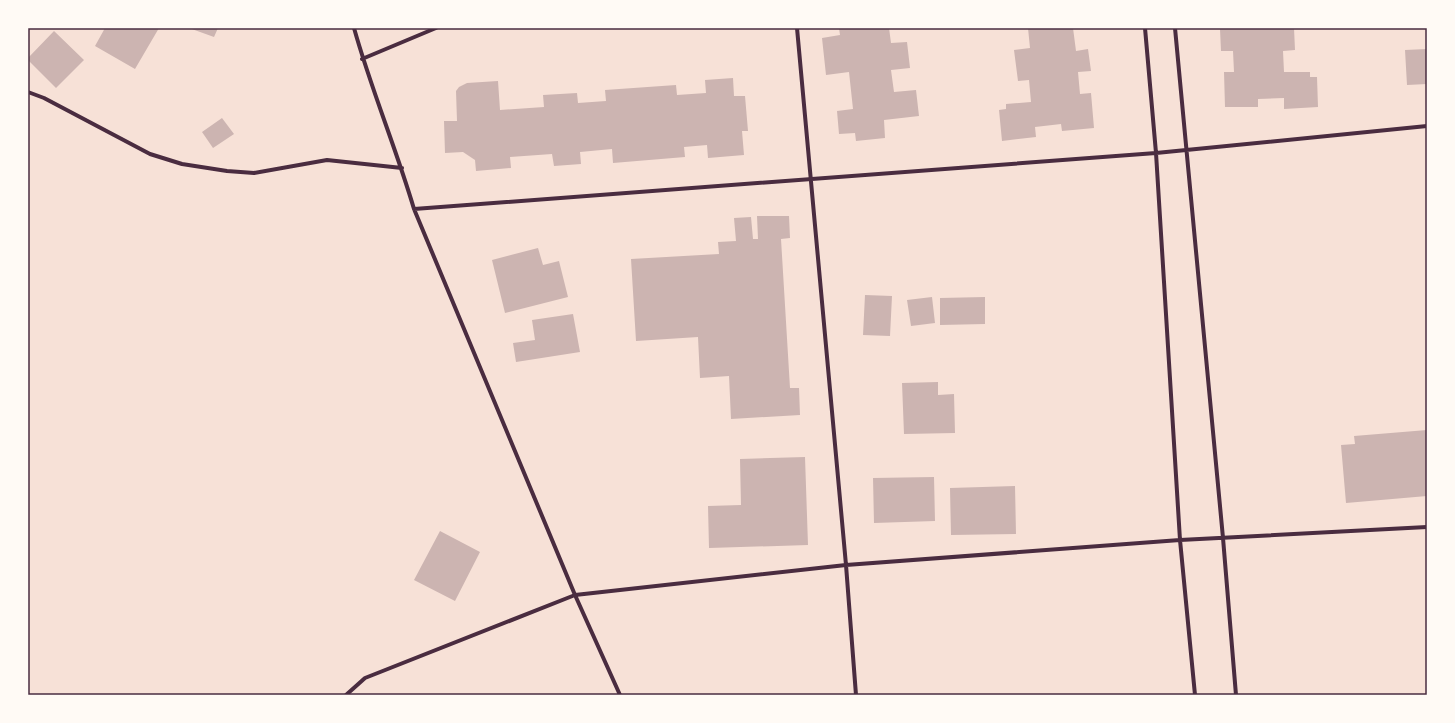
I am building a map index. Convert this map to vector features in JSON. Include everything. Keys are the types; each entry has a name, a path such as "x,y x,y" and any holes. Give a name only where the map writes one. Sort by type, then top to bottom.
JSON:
{"street":[{"path":"354,28 362,59 402,168 414,209 575,595 620,695"},
{"path":"362,59 436,28"},
{"path":"797,28 812,180 856,695"},
{"path":"1145,28 1156,153 1180,540 1195,695"},
{"path":"1175,28 1236,695"},
{"path":"28,92 44,98 150,154 182,164 227,172 254,173 327,160 402,168"},
{"path":"414,209 1156,153 1427,126"},
{"path":"346,695 365,678 575,595 846,565 1180,540 1427,527"}],"building":[{"path":"105,28 159,28 135,69 95,46"},
{"path":"189,28 218,28 214,37"},
{"path":"839,28 889,28 891,43 907,42 910,68 891,70 894,92 916,90 919,116 884,120 885,138 856,141 855,133 839,134 837,111 853,109 849,72 826,75 822,38 840,35"},
{"path":"1028,28 1073,28 1076,51 1088,49 1091,71 1078,72 1080,94 1091,93 1094,128 1062,131 1061,124 1035,127 1036,137 1002,141 999,110 1006,109 1006,104 1031,102 1029,80 1018,81 1014,50 1030,48"},
{"path":"1294,28 1295,50 1283,51 1284,72 1310,72 1310,77 1317,77 1318,107 1284,109 1284,98 1258,99 1258,107 1225,107 1224,72 1234,72 1233,51 1221,51 1220,29"},
{"path":"54,31 84,60 56,88 28,60 28,58"},
{"path":"1427,49 1427,84 1407,85 1405,50"},
{"path":"733,78 734,96 745,96 748,131 742,131 744,155 708,158 707,145 684,147 685,157 613,163 612,149 580,152 581,164 554,166 552,154 510,157 511,168 476,171 475,160 463,152 445,153 444,121 457,121 456,91 459,87 467,83 498,81 500,110 544,107 543,95 577,93 578,103 606,101 605,90 676,85 677,95 706,93 705,80"},
{"path":"222,118 234,134 213,148 202,132"},
{"path":"757,216 789,216 790,238 781,239 790,388 799,388 800,415 731,419 729,376 700,378 698,337 636,341 631,259 719,254 718,242 736,241 734,218 751,217 753,239 758,239"},
{"path":"538,248 543,265 559,261 568,297 505,313 492,260"},
{"path":"865,295 892,296 890,336 863,335"},
{"path":"932,297 935,323 911,326 907,300"},
{"path":"985,297 985,324 940,325 940,298"},
{"path":"573,314 580,352 516,362 513,343 535,340 532,320"},
{"path":"938,382 938,395 954,394 955,433 904,434 902,383"},
{"path":"1427,430 1427,496 1346,503 1341,445 1355,444 1354,436"},
{"path":"805,457 808,545 709,548 708,506 741,505 740,459"},
{"path":"934,477 935,521 874,523 873,478"},
{"path":"1015,486 1016,534 951,535 950,488"},
{"path":"440,531 480,552 455,601 414,580"}]}
